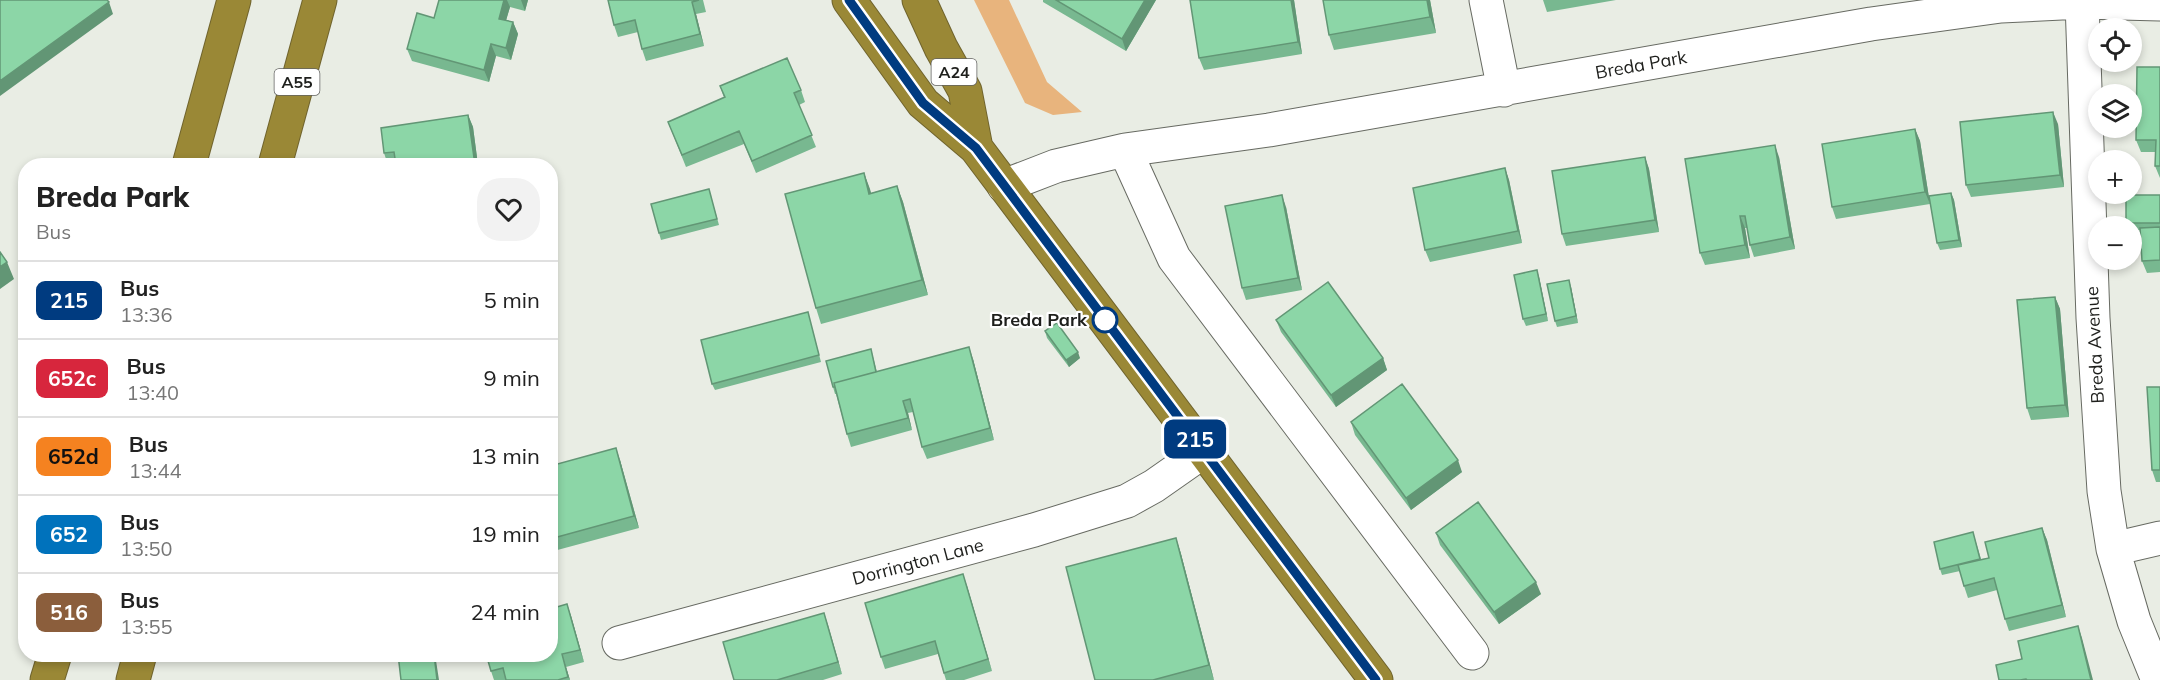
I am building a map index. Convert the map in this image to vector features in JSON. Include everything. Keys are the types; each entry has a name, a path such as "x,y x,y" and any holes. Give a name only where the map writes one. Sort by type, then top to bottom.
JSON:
{"highway":[{"path":"191,158 234,0"},
{"name":"A55","path":"277,158 320,0"},
{"name":"A24","path":"849,0 923,103 976,148 1376,680"},
{"name":"A24","path":"919,0 941,48 965,91 976,148"},
{"path":"47,680 53,662"},
{"path":"133,680 138,662"}],"street":[{"path":"1486,0 1504,90"},
{"name":"Breda Park","path":"1004,186 1056,166 1125,150 1269,130 1504,90 1868,12 2082,2 2160,4"},
{"name":"Breda Avenue","path":"2082,2 2093,318 2104,491 2113,549 2134,621 2158,680"},
{"path":"1125,150 1174,258 1472,653"},
{"name":"Dorrington Lane","path":"619,643 1034,530 1127,501 1154,486 1204,451"},
{"path":"2113,549 2160,538"}],"shaded area":[{"path":"974,0 1009,0 1047,82 1082,112 1053,115 1025,103"}],"building":[{"path":"0,0 107,0 109,2 0,81"},
{"path":"439,0 504,0 499,19 513,22 506,48 491,44 484,70 407,49 417,13 434,18"},
{"path":"608,0 699,0 692,2 700,34 642,49 635,20 614,25"},
{"path":"1056,0 1145,0 1122,39"},
{"path":"1190,0 1291,0 1298,42 1199,58"},
{"path":"1323,0 1427,0 1430,17 1329,35"},
{"path":"787,58 801,90 794,93 812,135 752,161 739,131 682,155 668,122 725,97 720,86"},
{"path":"2142,67 2160,67 2160,166 2155,166 2156,140 2136,140 2136,138 2142,138 2142,84 2137,84 2137,72 2142,72"},
{"path":"2053,112 2060,175 1966,185 1960,122"},
{"path":"468,115 474,158 395,158 394,152 384,153 381,128"},
{"path":"1915,129 1925,192 1832,207 1822,144"},
{"path":"1775,145 1790,237 1750,245 1745,216 1740,216 1745,245 1700,253 1685,159"},
{"path":"1645,157 1655,220 1562,234 1552,171"},
{"path":"1505,168 1518,231 1425,250 1413,188"},
{"path":"864,173 869,194 897,186 922,280 816,308 785,194"},
{"path":"709,189 717,219 659,233 651,204"},
{"path":"1951,193 1959,240 1937,243 1929,196"},
{"path":"1282,195 1298,278 1242,288 1225,206"},
{"path":"2142,195 2160,195 2160,223 2142,223 2142,216 2126,216 2126,204 2142,204"},
{"path":"2160,227 2160,260 2142,261 2142,228"},
{"path":"0,252 7,262 0,267"},
{"path":"1537,270 1546,314 1523,319 1514,275"},
{"path":"1569,280 1576,316 1555,321 1547,284"},
{"path":"1328,282 1383,358 1331,395 1276,320"},
{"path":"2055,297 2065,405 2027,408 2017,300"},
{"path":"808,312 819,355 712,384 701,340"},
{"path":"1057,323 1078,352 1066,360 1045,331"},
{"path":"969,347 990,428 922,447 910,399 903,401 908,418 847,434 834,383"},
{"path":"871,349 876,372 834,383 835,387 833,387 826,361"},
{"path":"1402,384 1458,460 1406,498 1351,422"},
{"path":"2147,387 2160,387 2160,470 2152,470"},
{"path":"616,448 634,516 558,537 558,464"},
{"path":"1478,502 1536,582 1494,612 1436,533"},
{"path":"2042,528 2062,605 2005,619 1994,578 1964,586 1958,565 1989,558 1985,542"},
{"path":"1973,532 1980,559 1940,569 1934,542"},
{"path":"1176,538 1209,665 1153,680 1095,680 1066,567"},
{"path":"963,574 988,659 944,673 935,641 881,657 865,603"},
{"path":"567,604 580,650 562,654 568,677 558,680 506,680 503,668 491,671 488,662 558,662 558,607"},
{"path":"824,613 838,662 777,680 734,680 723,642"},
{"path":"2078,626 2091,680 1999,680 1996,665 2022,659 2018,641"},
{"path":"399,662 435,662 437,680 401,680"}],"bus line":[{"name":"215","path":"849,0 923,103 976,148 1376,680"}],"place":[{"name":"Breda Park","path":"1105,320"}]}
